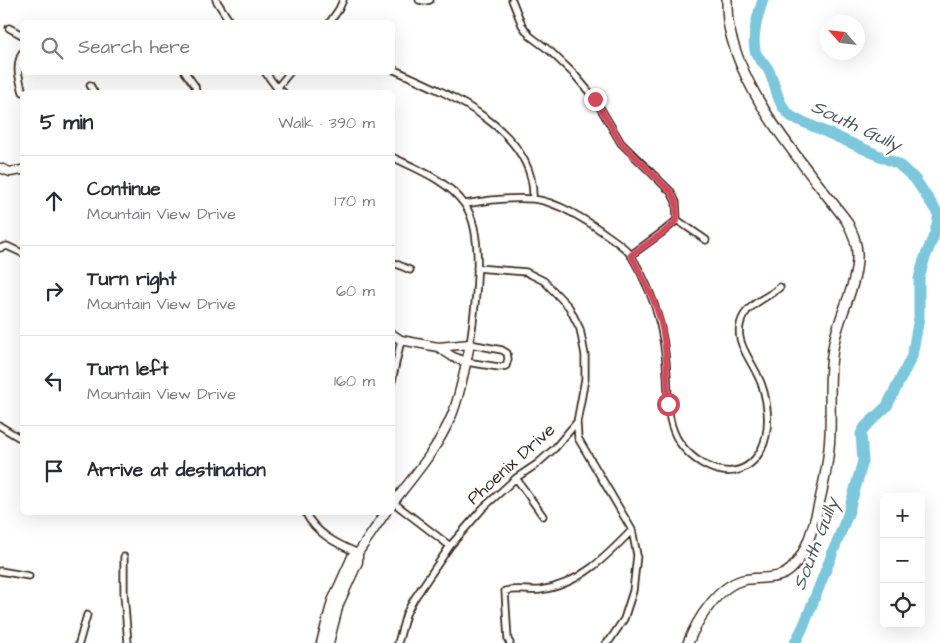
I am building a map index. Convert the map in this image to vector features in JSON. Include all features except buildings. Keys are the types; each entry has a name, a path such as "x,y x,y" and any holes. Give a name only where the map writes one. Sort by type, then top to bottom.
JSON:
{"main road":[{"path":"688,643 702,616 724,588 745,579 775,577 786,573 793,568 805,549 820,503 828,464 830,434 829,375 834,343 853,282 857,260 856,239 846,220 768,118 736,54 728,24 727,0"}],"street":[{"path":"331,20 343,0"},
{"path":"419,0 425,2 430,0"},
{"path":"512,0 522,25 530,36 550,51 574,74 595,99 621,143 671,192 676,202 677,220"},
{"path":"219,1 229,20"},
{"path":"9,28 20,34"},
{"path":"20,57 17,63 17,70 22,90"},
{"path":"395,70 442,91 481,114 502,131 517,149 528,167 534,187 533,199"},
{"path":"187,75 196,90"},
{"path":"267,75 280,90"},
{"path":"277,88 288,75"},
{"path":"90,85 93,90"},
{"path":"395,158 436,179 454,192 465,204 476,233 477,268 470,344 451,415 430,454 395,500"},
{"path":"0,168 10,172 20,170"},
{"path":"465,204 489,200 533,199 550,203 593,224 631,255 647,285 660,321 666,349 668,404 672,429 682,446 698,462 715,470 736,472 752,462 761,450 767,430 768,409 758,375 742,348 740,325 751,307 780,288"},
{"path":"677,220 706,240"},
{"path":"631,255 664,232 677,220"},
{"path":"0,248 7,246 20,252"},
{"path":"395,263 410,270"},
{"name":"Phoenix Drive","path":"399,643 406,614 450,546 483,508 516,478 537,464 555,448 576,422 585,379 585,354 580,329 569,307 544,280 526,272 477,268"},
{"path":"395,336 401,340 438,347 470,344 502,350 508,355 508,363 506,366 499,367 466,362 453,357 438,347"},
{"path":"395,367 401,340"},
{"path":"576,422 578,438 632,530 637,555 633,592 624,619 610,642"},
{"path":"0,426 18,437"},
{"path":"516,478 543,516"},
{"path":"395,505 450,546"},
{"path":"307,515 317,529 327,537 358,553"},
{"path":"321,643 332,602 352,556 358,553 384,515"},
{"path":"510,643 508,640 505,590 540,590 559,586 573,580 598,563 632,530"},
{"path":"329,643 339,604 358,562 358,553"},
{"path":"124,557 124,594 128,643"},
{"path":"0,571 10,571 29,576"},
{"path":"79,643 87,615"}],"waterway":[{"name":"South Gully","path":"763,0 757,18 755,50 768,69 780,101 787,112 792,117 898,164 915,179 939,215 935,233 924,260 919,279 919,318 912,356 887,406 865,427 861,434 863,461 848,514 795,643"}],"route":[{"path":"595,99 621,143 671,192 676,202 677,220 664,232 631,255 647,285 660,321 666,349 668,404"}]}
